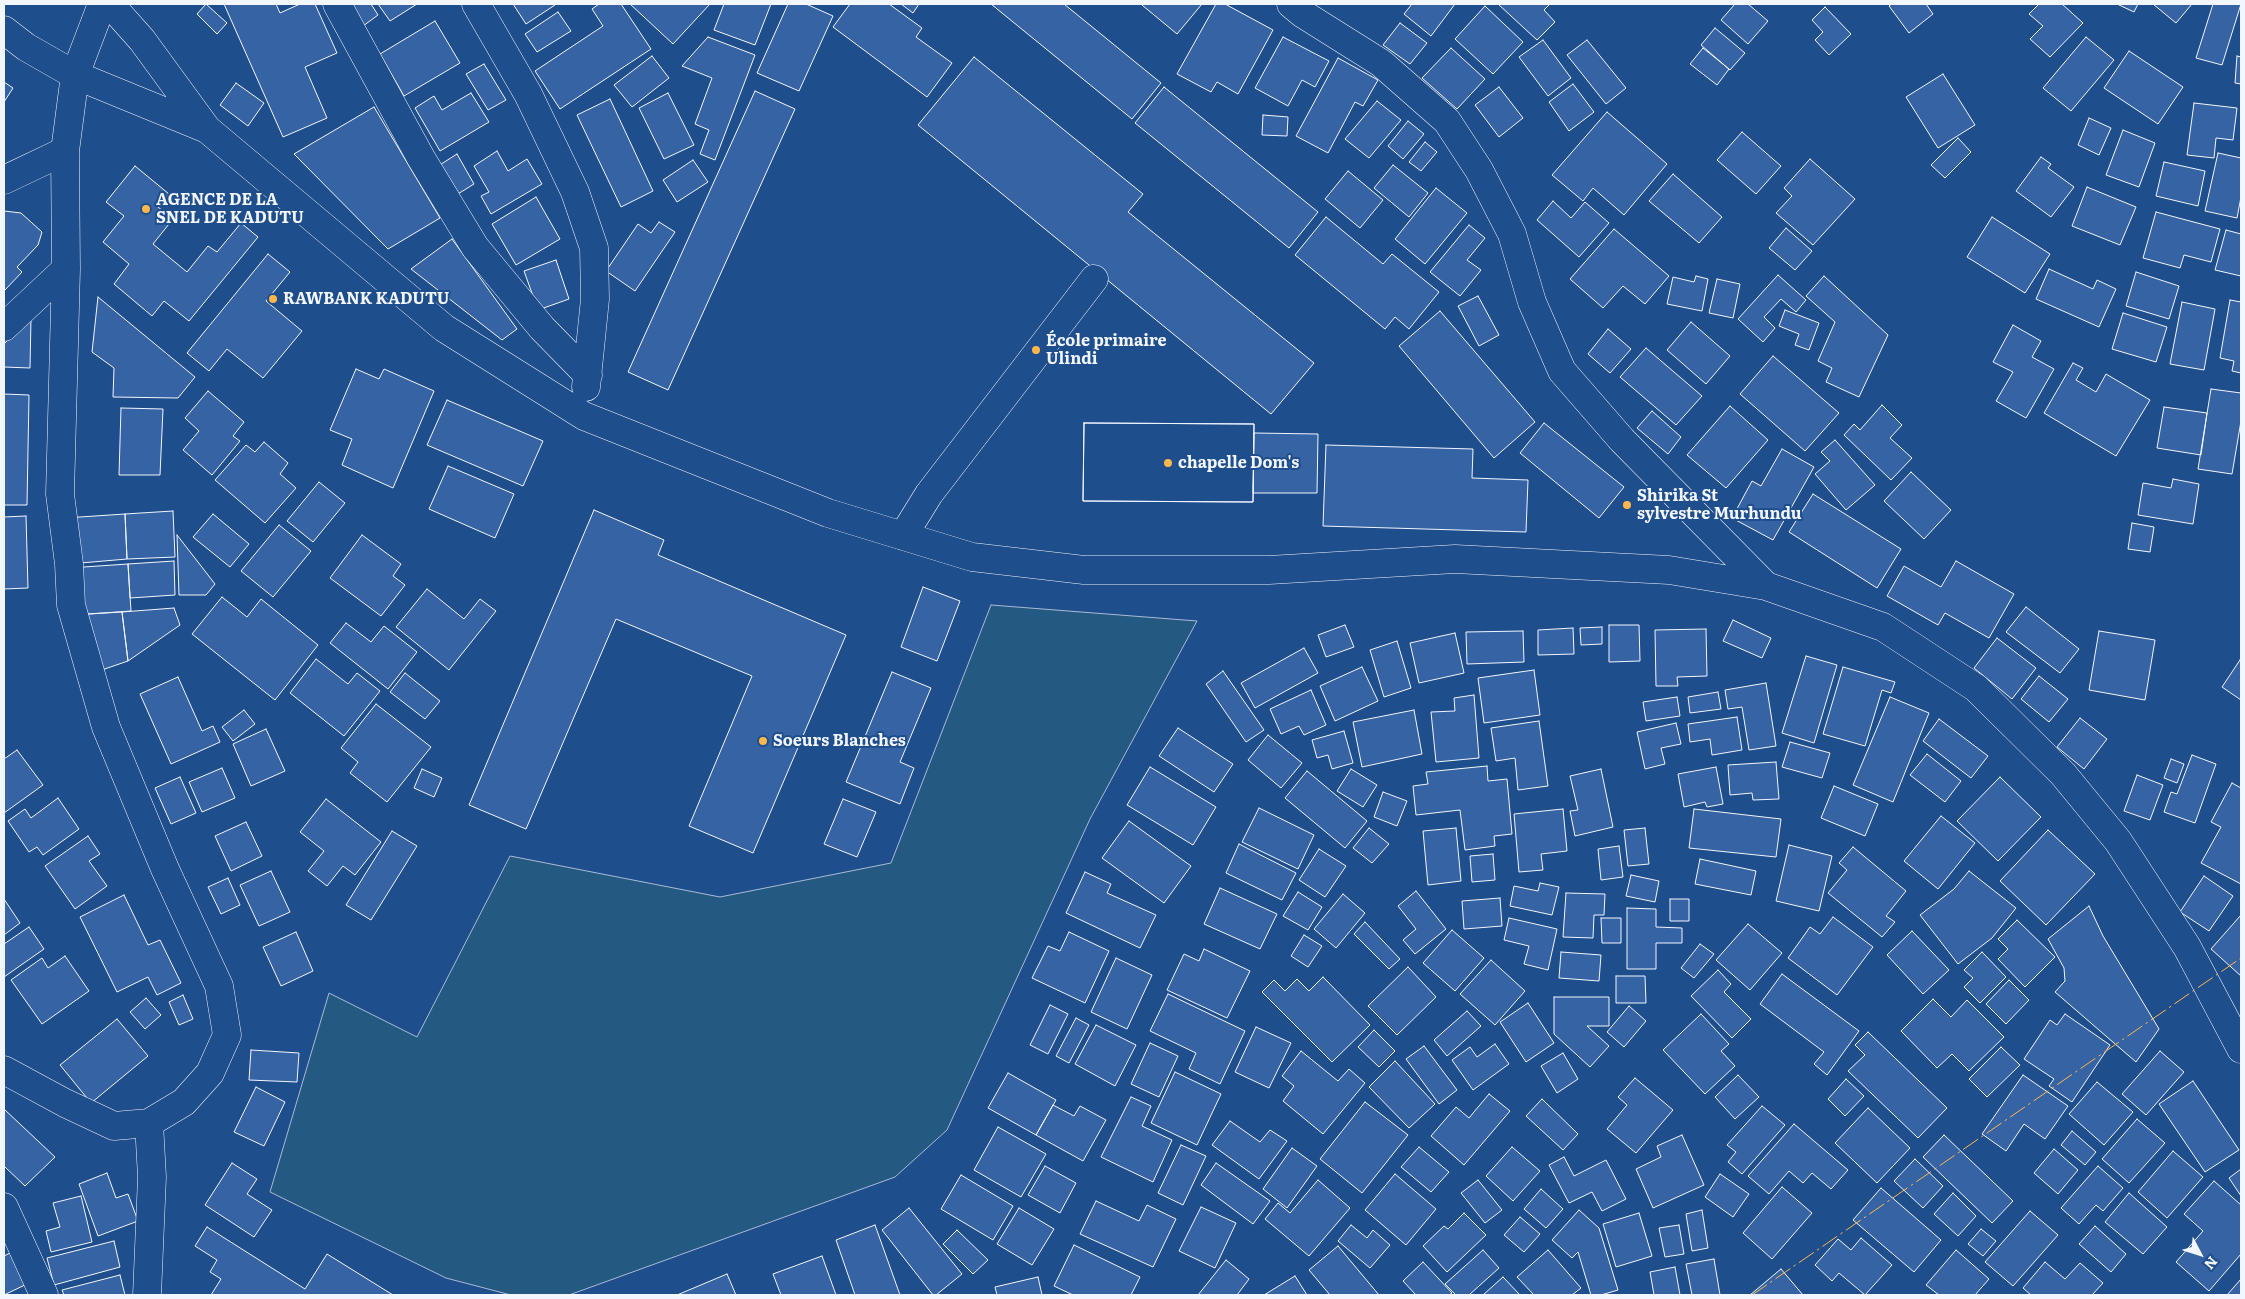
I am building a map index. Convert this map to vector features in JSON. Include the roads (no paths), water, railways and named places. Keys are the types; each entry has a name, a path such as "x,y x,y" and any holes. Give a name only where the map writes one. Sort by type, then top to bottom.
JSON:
{"street":[{"path":"4,1070 65,1103 114,1126 149,1124 184,1102 210,1073 227,1036 219,986 165,869 106,727 73,615 60,494 66,269 65,151 76,75 102,4"},
{"path":"110,4 142,40 207,129 444,328 584,416 828,513 972,557 1084,570 1269,570 1455,559 1669,570 1766,586 1883,627 1976,688 2063,774 2118,841 2187,947 2239,1039"},
{"path":"337,4 421,158 474,248 542,328 588,375"},
{"path":"476,4 528,94 575,192 594,248 595,299 584,416"},
{"path":"1291,4 1303,14 1380,63 1447,121 1479,170 1512,234 1532,302 1562,371 1629,447 1766,586"},
{"path":"4,30 26,47 76,75 207,129"},
{"path":"4,180 65,151"},
{"path":"4,327 66,269"},
{"path":"903,536 929,494 1094,279"},
{"path":"148,1295 152,1177 149,1124"},
{"path":"4,1207 44,1295"}],"place":[{"name":"AGENCE DE LA SNEL DE KADUTU","path":"146,209"},
{"name":"RAWBANK KADUTU","path":"273,299"},
{"name":"École primaire Ulindi","path":"1036,350"},
{"name":"chapelle Dom's","path":"1168,463"},
{"name":"Shirika St sylvestre Murhundu","path":"1627,505"},
{"name":"Soeurs Blanches","path":"763,741"}]}
